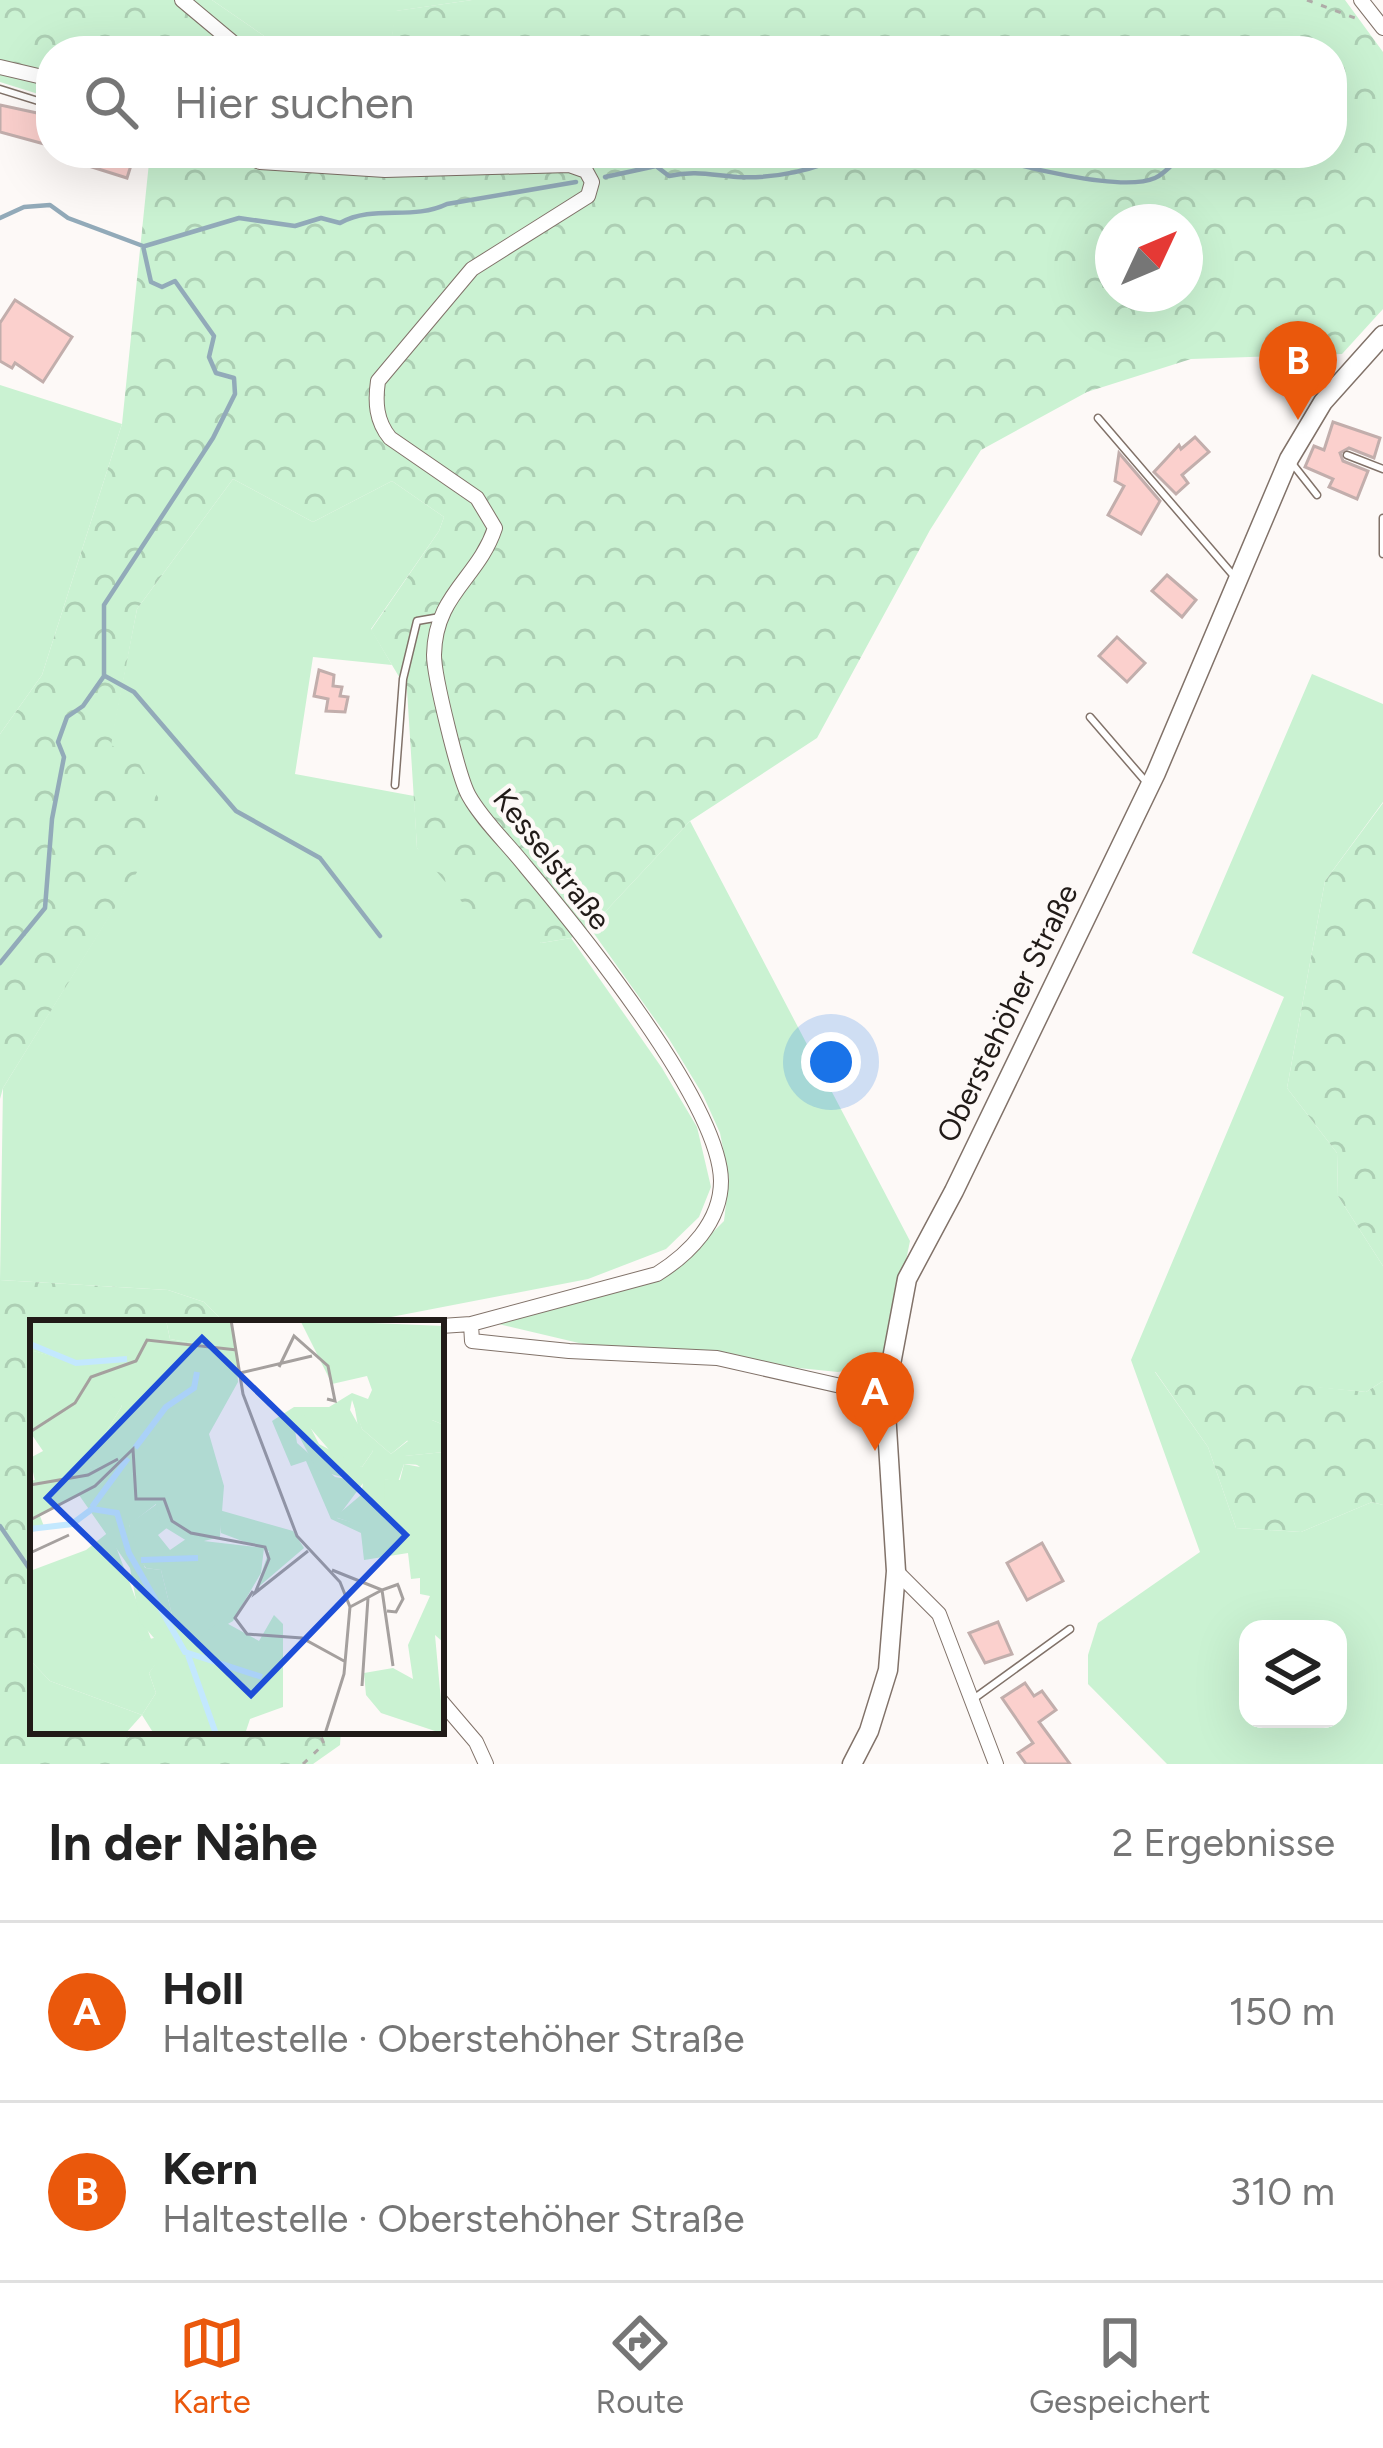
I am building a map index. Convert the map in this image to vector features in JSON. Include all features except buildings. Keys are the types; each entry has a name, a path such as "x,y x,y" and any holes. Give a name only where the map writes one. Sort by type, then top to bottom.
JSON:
{"street":[{"path":"182,0 225,36"},
{"path":"1361,0 1383,28"},
{"path":"0,67 36,76"},
{"path":"354,168 455,168"},
{"path":"440,617 488,550 495,528 478,498 390,438 378,415 378,381 472,269 588,196 592,182 586,171 578,168"},
{"name":"Oberstehöher Straße","path":"852,1764 869,1731 888,1670 896,1571 885,1396 907,1279 1150,786 1289,459 1323,402 1383,335"},
{"name":"Kesselstraße","path":"440,617 434,658 468,795 538,881 669,1060 706,1123 721,1183 704,1232 684,1257 657,1274 470,1324 444,1326"},
{"path":"470,1324 472,1341 718,1358 885,1396"},
{"path":"896,1571 939,1614 996,1764"},
{"path":"444,1705 476,1742 486,1764"}],"lane":[{"path":"0,89 36,100"},
{"path":"1098,418 1239,582"},
{"path":"1347,454 1383,469"},
{"path":"1289,459 1317,495"},
{"path":"1383,518 1383,554"},
{"path":"395,785 403,679 417,621 440,617"},
{"path":"1090,717 1150,786"},
{"path":"972,1700 1070,1629"}],"path":[{"path":"1307,0 1363,22"},
{"path":"303,1764 324,1744 320,1734"}],"green space":[{"path":"0,0 212,0 264,36 36,36 36,93 0,82"},
{"path":"212,0 472,0 396,11 392,36 264,36"},
{"path":"472,0 1345,0 1383,52 1383,309 1342,354 1191,359 1087,392 981,450 930,530 817,738 690,821 590,928 571,938 541,943 472,914 417,848 407,690 371,630 444,517 392,481 313,522 233,479 137,609 111,745 138,761 170,819 0,1099 0,734 42,675 122,424 148,168 1347,168 1347,36 392,36 395,11"},
{"path":"0,385 122,424 42,675 0,734"},
{"path":"233,479 313,522 392,481 444,517 371,629 392,665 313,657 295,774 414,796 417,848 541,943 571,938 662,1068 697,1127 711,1187 699,1217 666,1249 588,1279 376,1320 222,1320 204,1302 168,1290 0,1280 3,1088 169,819 110,746 137,609"},
{"path":"1312,674 1383,704 1383,802 1325,881 1287,1088 1337,1153 1338,1196 1383,1266 1383,1381 1366,1392 1155,1372 1208,1447 1236,1528 1301,1532 1372,1502 1383,1505 1383,1764 1167,1764 1088,1684 1088,1655 1098,1623 1200,1552 1131,1360 1284,997 1192,953"},
{"path":"1383,803 1383,1266 1338,1196 1337,1153 1287,1088 1325,881"},
{"path":"690,821 910,1241 885,1363 838,1372 600,1348 494,1323 676,1269 724,1221 729,1178 720,1133 703,1095 590,928"},
{"path":"0,1280 168,1290 204,1302 222,1320 30,1320 30,1734 341,1734 340,1745 313,1764 0,1764"},
{"path":"1154,1370 1366,1392 1383,1381 1383,1505 1372,1502 1301,1532 1236,1528 1208,1447"}],"waterway":[{"path":"605,177 647,168"},
{"path":"659,168 669,176 737,177 812,168"},
{"path":"1033,168 1118,182 1155,178 1168,168"},
{"path":"145,246 239,218 295,226 321,218 340,223 366,214 434,209 576,182"},
{"path":"0,218 24,207 50,205 68,218 143,246 151,282 162,287 175,281 214,336 209,357 216,373 234,378 235,394 213,438 104,605 104,676 83,706 67,717 58,742 64,757 52,819 45,908 0,963"},
{"path":"105,676 134,692 236,811 320,858 380,936"},
{"path":"0,1526 30,1570"}],"place":[{"name":"Kern","path":"1298,420"},
{"name":"Holl","path":"875,1451"}]}
